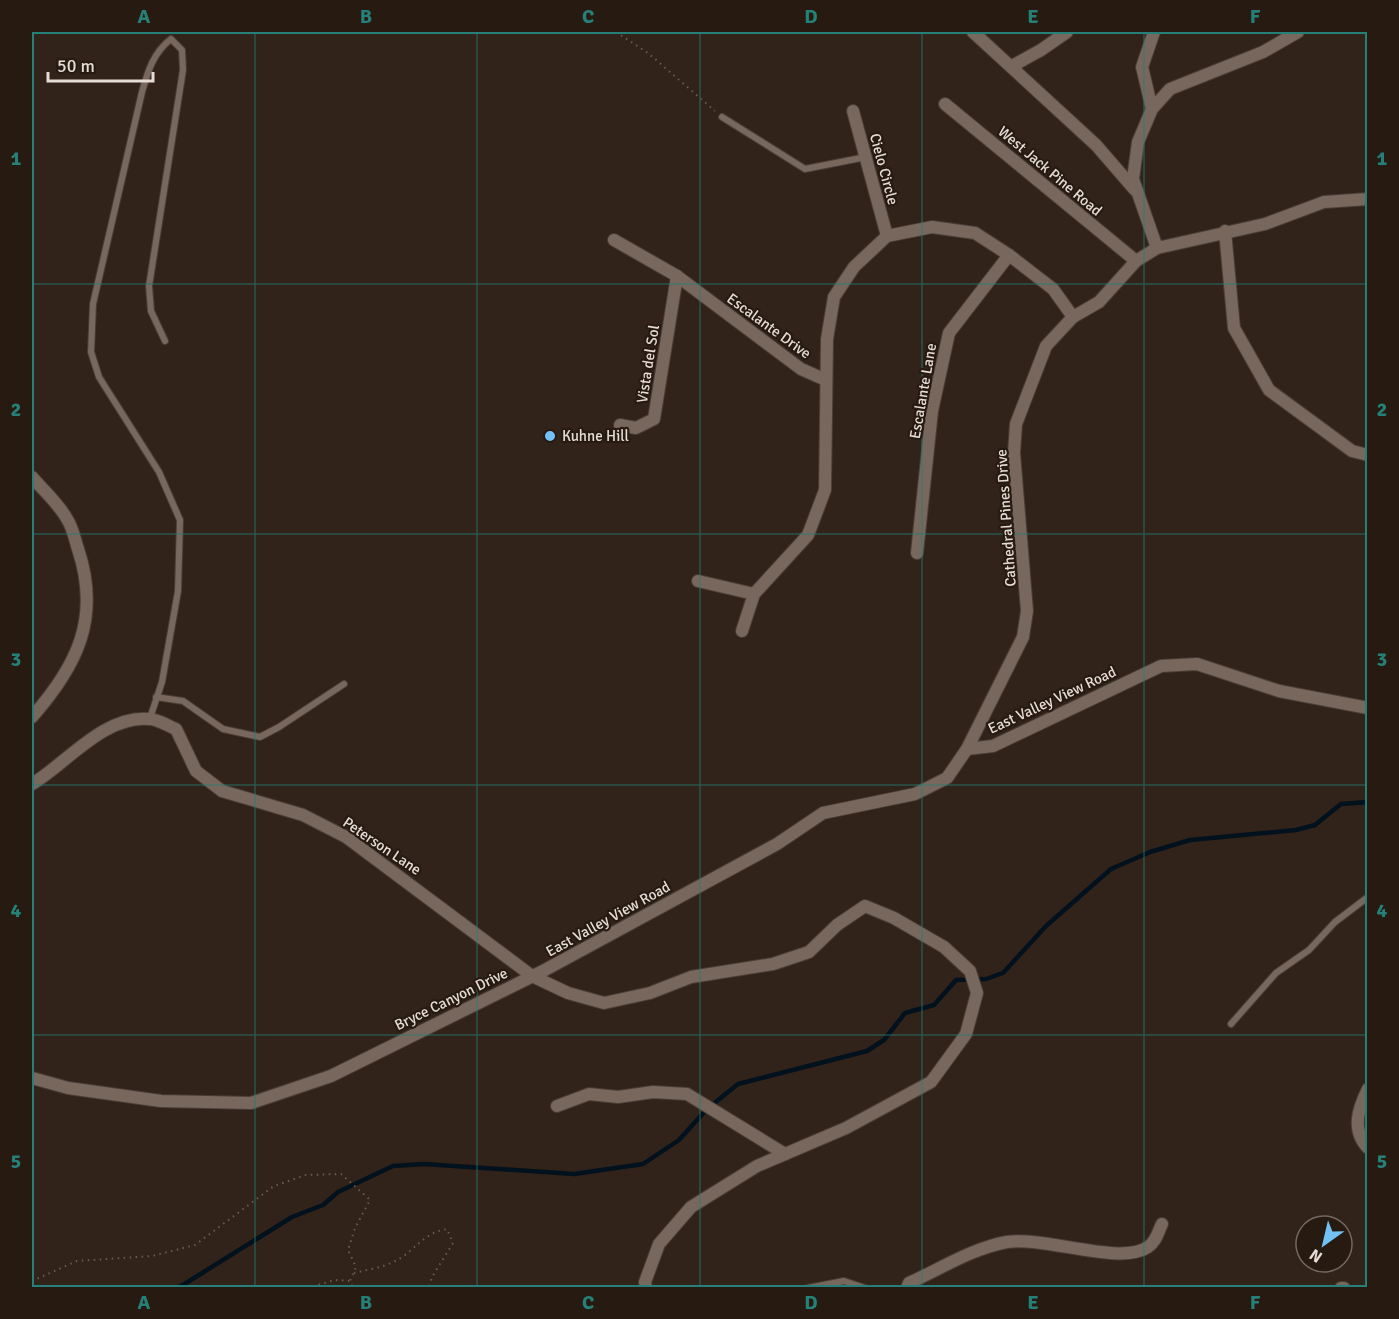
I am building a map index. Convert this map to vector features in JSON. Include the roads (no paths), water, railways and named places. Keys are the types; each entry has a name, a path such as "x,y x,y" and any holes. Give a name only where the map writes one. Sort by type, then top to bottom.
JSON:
{"street":[{"path":"973,32 1096,145 1138,194"},
{"path":"1012,66 1067,32"},
{"path":"1152,109 1142,67 1154,32"},
{"path":"1157,248 1132,179 1138,142 1152,109 1170,89 1263,52 1298,32"},
{"name":"West Jack Pine Road","path":"945,104 1136,261"},
{"name":"Cielo Circle","path":"853,111 887,236"},
{"name":"Cathedral Pines Drive","path":"967,749 1023,637 1027,611 1023,540 1014,453 1016,424 1046,346 1073,317 1099,302 1136,261 1157,248 1225,231 1265,224 1324,202 1368,199"},
{"path":"887,236 932,227 975,233 1010,255 1053,289 1073,317"},
{"path":"1225,231 1234,328 1269,390 1352,451 1368,455"},
{"name":"Escalante Drive","path":"614,240 677,276 801,369 826,380 827,339 834,297 855,267 887,236"},
{"name":"Escalante Lane","path":"916,553 932,411 950,333 1010,255"},
{"name":"Vista del Sol","path":"620,425 636,428 654,419 677,276"},
{"path":"742,631 754,594 808,535 825,490 826,380"},
{"path":"32,477 68,519 85,569 87,619 78,649 46,700 32,717"},
{"path":"698,581 754,594"},
{"name":"East Valley View Road","path":"532,976 777,844 824,813 915,794 947,778 967,749 993,746 1161,666 1197,664 1279,691 1351,707 1368,708"},
{"path":"32,784 88,741 116,724 150,718"},
{"name":"Peterson Lane","path":"150,718 176,729 196,771 222,791 303,815 346,837 532,976"},
{"name":"Bryce Canyon Drive","path":"32,1078 68,1088 161,1101 251,1103 331,1076 532,976 568,993 604,1003 650,993 691,977 773,964 809,952 837,925 865,906 894,918 944,947 970,971 977,993 966,1034 931,1082 846,1128 757,1166 691,1207 659,1244 645,1282 646,1287"},
{"path":"1368,1089 1356,1113 1360,1140 1368,1148"},
{"path":"557,1106 589,1094 618,1096 653,1092 687,1094 785,1154"},
{"path":"907,1287 909,1283 973,1253 1008,1242 1047,1243 1130,1255 1148,1247 1155,1240 1162,1224"}],"lane":[{"path":"150,718 178,591 180,520 159,472 99,377 91,352 93,304 142,92 149,66 160,48 171,39 182,50 183,70 149,286 151,311 165,341"},
{"path":"722,117 805,169 866,158"},
{"path":"156,698 183,701 223,729 260,737 344,684"},
{"path":"1231,1024 1276,973 1310,950 1335,922 1368,897"},
{"path":"808,1287 844,1281 865,1287"}],"waterway":[{"path":"178,1288 292,1217 323,1205 338,1192 393,1166 424,1164 574,1174 643,1164 679,1140 707,1109 738,1084 867,1051 884,1040 905,1013 934,1005 956,980 986,979 1003,973 1046,926 1111,869 1150,852 1190,840 1296,830 1315,825 1341,804 1368,802"}],"place":[{"name":"Kuhne Hill","path":"550,436"}]}
